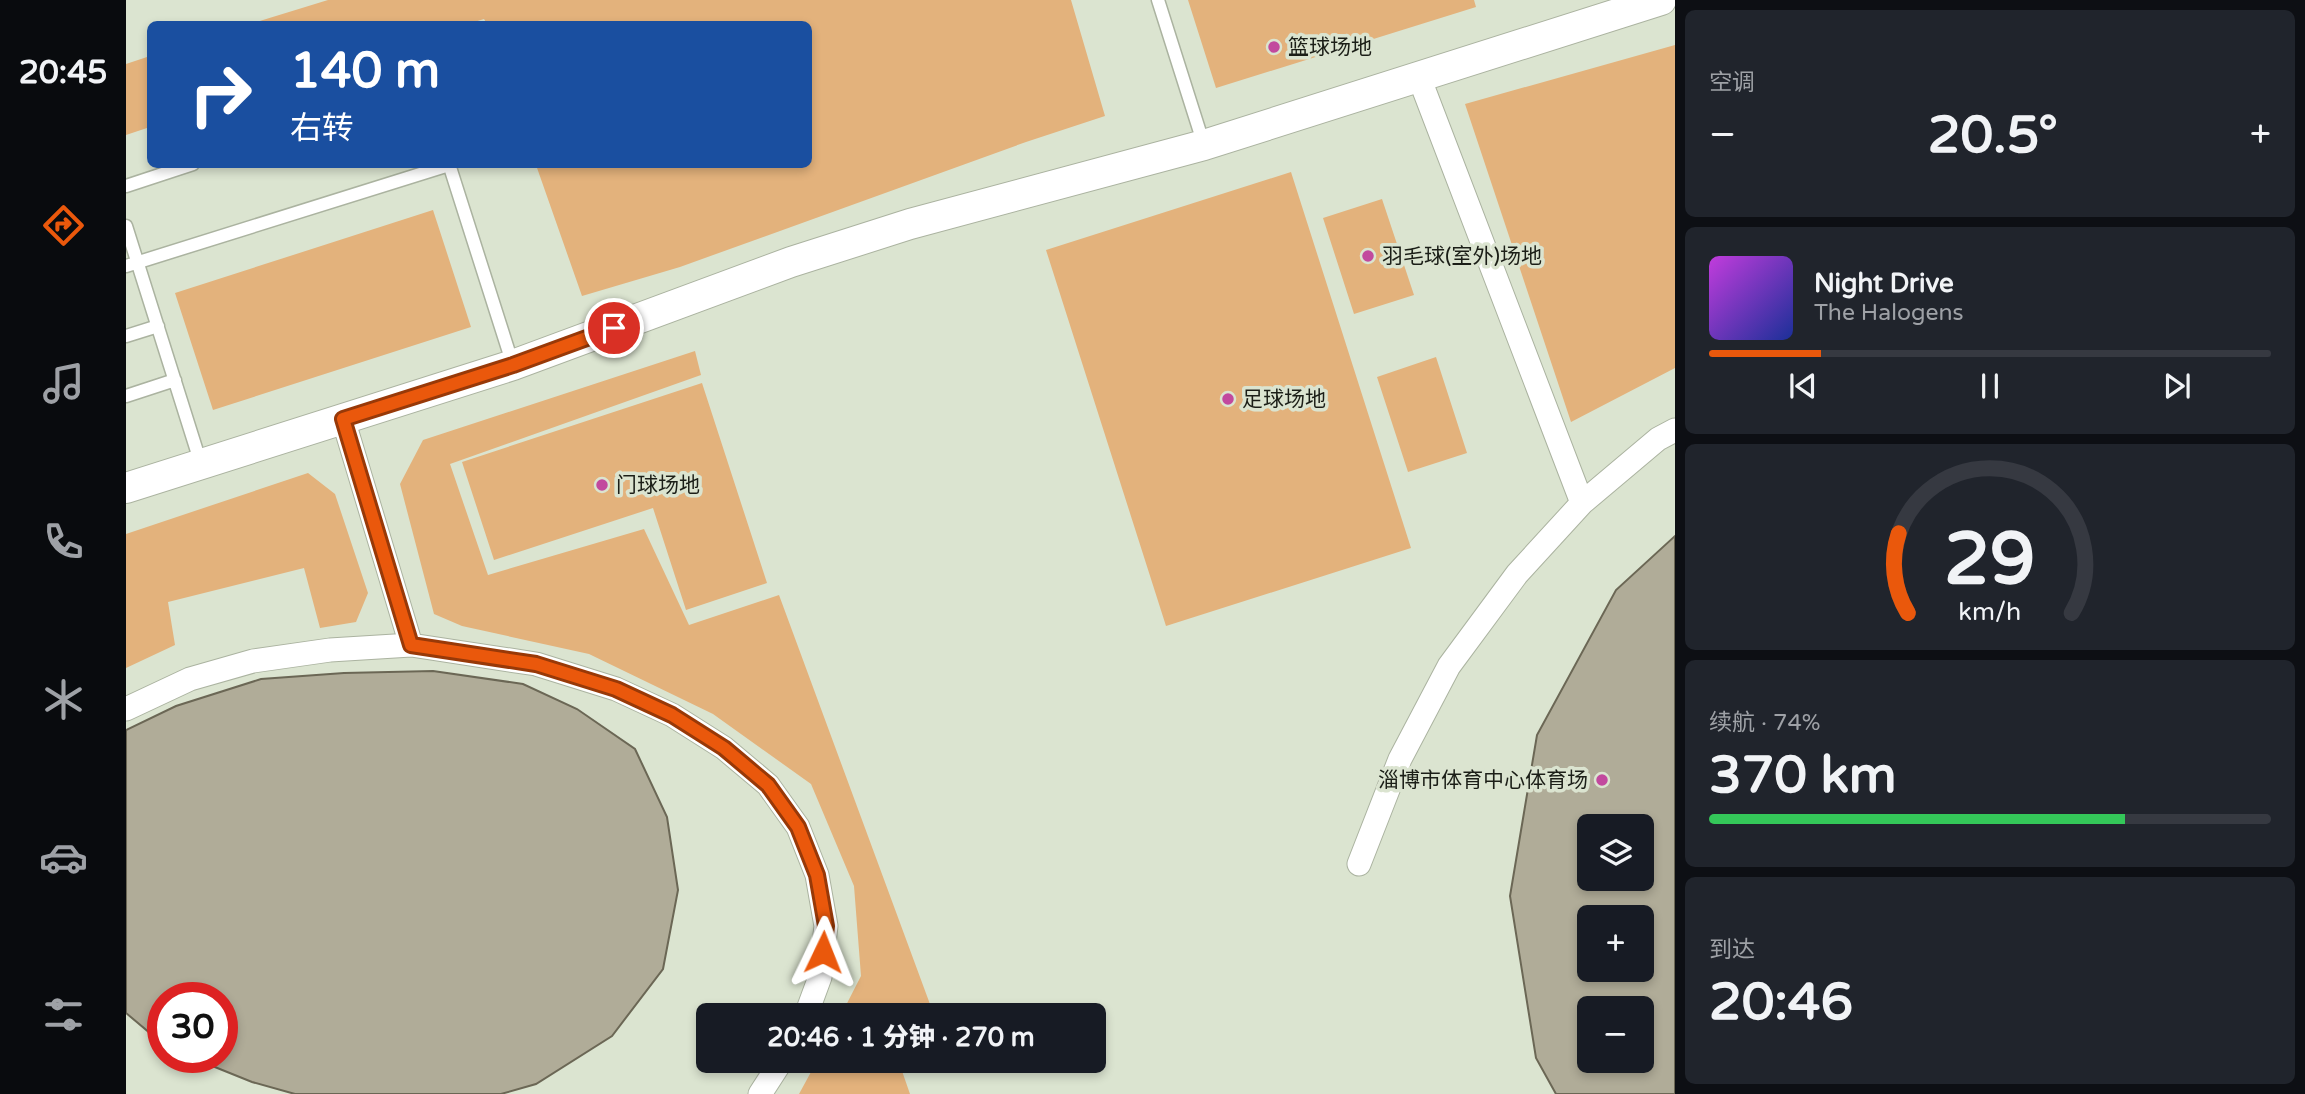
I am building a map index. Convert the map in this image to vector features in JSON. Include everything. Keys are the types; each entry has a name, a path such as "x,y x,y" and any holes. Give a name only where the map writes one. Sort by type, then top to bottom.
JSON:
{"street":[{"path":"126,488 513,365 791,262 897,228 1204,145 1661,0"},
{"path":"1419,77 1582,503"},
{"path":"343,419 411,645"},
{"path":"1359,864 1400,759 1449,666 1517,574 1582,503 1658,439 1675,430"},
{"path":"126,709 190,679 253,661 330,650 411,645 536,664 616,689 682,722 724,748 768,785 798,827 817,875 826,926 820,977 810,1003"},
{"path":"760,1094 774,1073"}],"lane":[{"path":"1158,0 1204,145"},
{"path":"126,186 181,168"},
{"path":"132,264 439,168"},
{"path":"450,168 513,365"},
{"path":"126,226 132,264 158,326 201,464"},
{"path":"126,336 158,326"},
{"path":"126,396 175,380"}],"shaded area":[{"path":"328,0 1071,0 1105,116 680,267 582,296 537,168 812,168 812,21 260,21"},
{"name":"篮球场地","path":"1188,0 1474,0 1476,7 1216,88"},
{"path":"1675,45 1675,368 1571,422 1465,104"},
{"path":"147,57 147,128 126,135 126,64"},
{"name":"足球场地","path":"1291,172 1411,548 1166,626 1046,250"},
{"name":"羽毛球(室外)场地","path":"1382,199 1414,295 1354,314 1323,218"},
{"path":"433,210 471,327 213,410 175,293"},
{"path":"695,351 701,375 450,464 488,575 644,529 689,625 779,595 930,1003 847,1003 861,976 854,886 811,784 713,714 589,654 462,626 434,614 400,484 423,440"},
{"path":"1436,357 1467,453 1408,472 1377,377"},
{"name":"门球场地","path":"702,383 767,583 686,610 653,508 494,560 462,462"},
{"path":"308,473 335,494 368,593 356,622 320,628 304,568 168,602 175,645 126,668 126,534"},
{"path":"810,1073 903,1073 910,1094 799,1094"}],"building":[{"name":"淄博市体育中心体育场","path":"1675,536 1675,1094 1556,1094 1536,1058 1510,896 1537,735 1616,590"},
{"path":"433,671 523,684 577,709 635,749 667,817 678,890 663,969 612,1036 536,1084 501,1094 295,1094 230,1073 238,1073 238,982 147,982 147,1031 126,1013 126,730 176,706 261,679 344,673"}],"place":[{"name":"篮球场地","path":"1274,47"},
{"name":"羽毛球(室外)场地","path":"1368,256"},
{"name":"足球场地","path":"1228,399"},
{"name":"门球场地","path":"602,485"},
{"name":"淄博市体育中心体育场","path":"1602,780"}],"route":[{"path":"614,328 513,365 343,419 411,645 536,664 616,689 672,715 724,748 768,785 798,827 817,875 826,926 823,952"}]}
